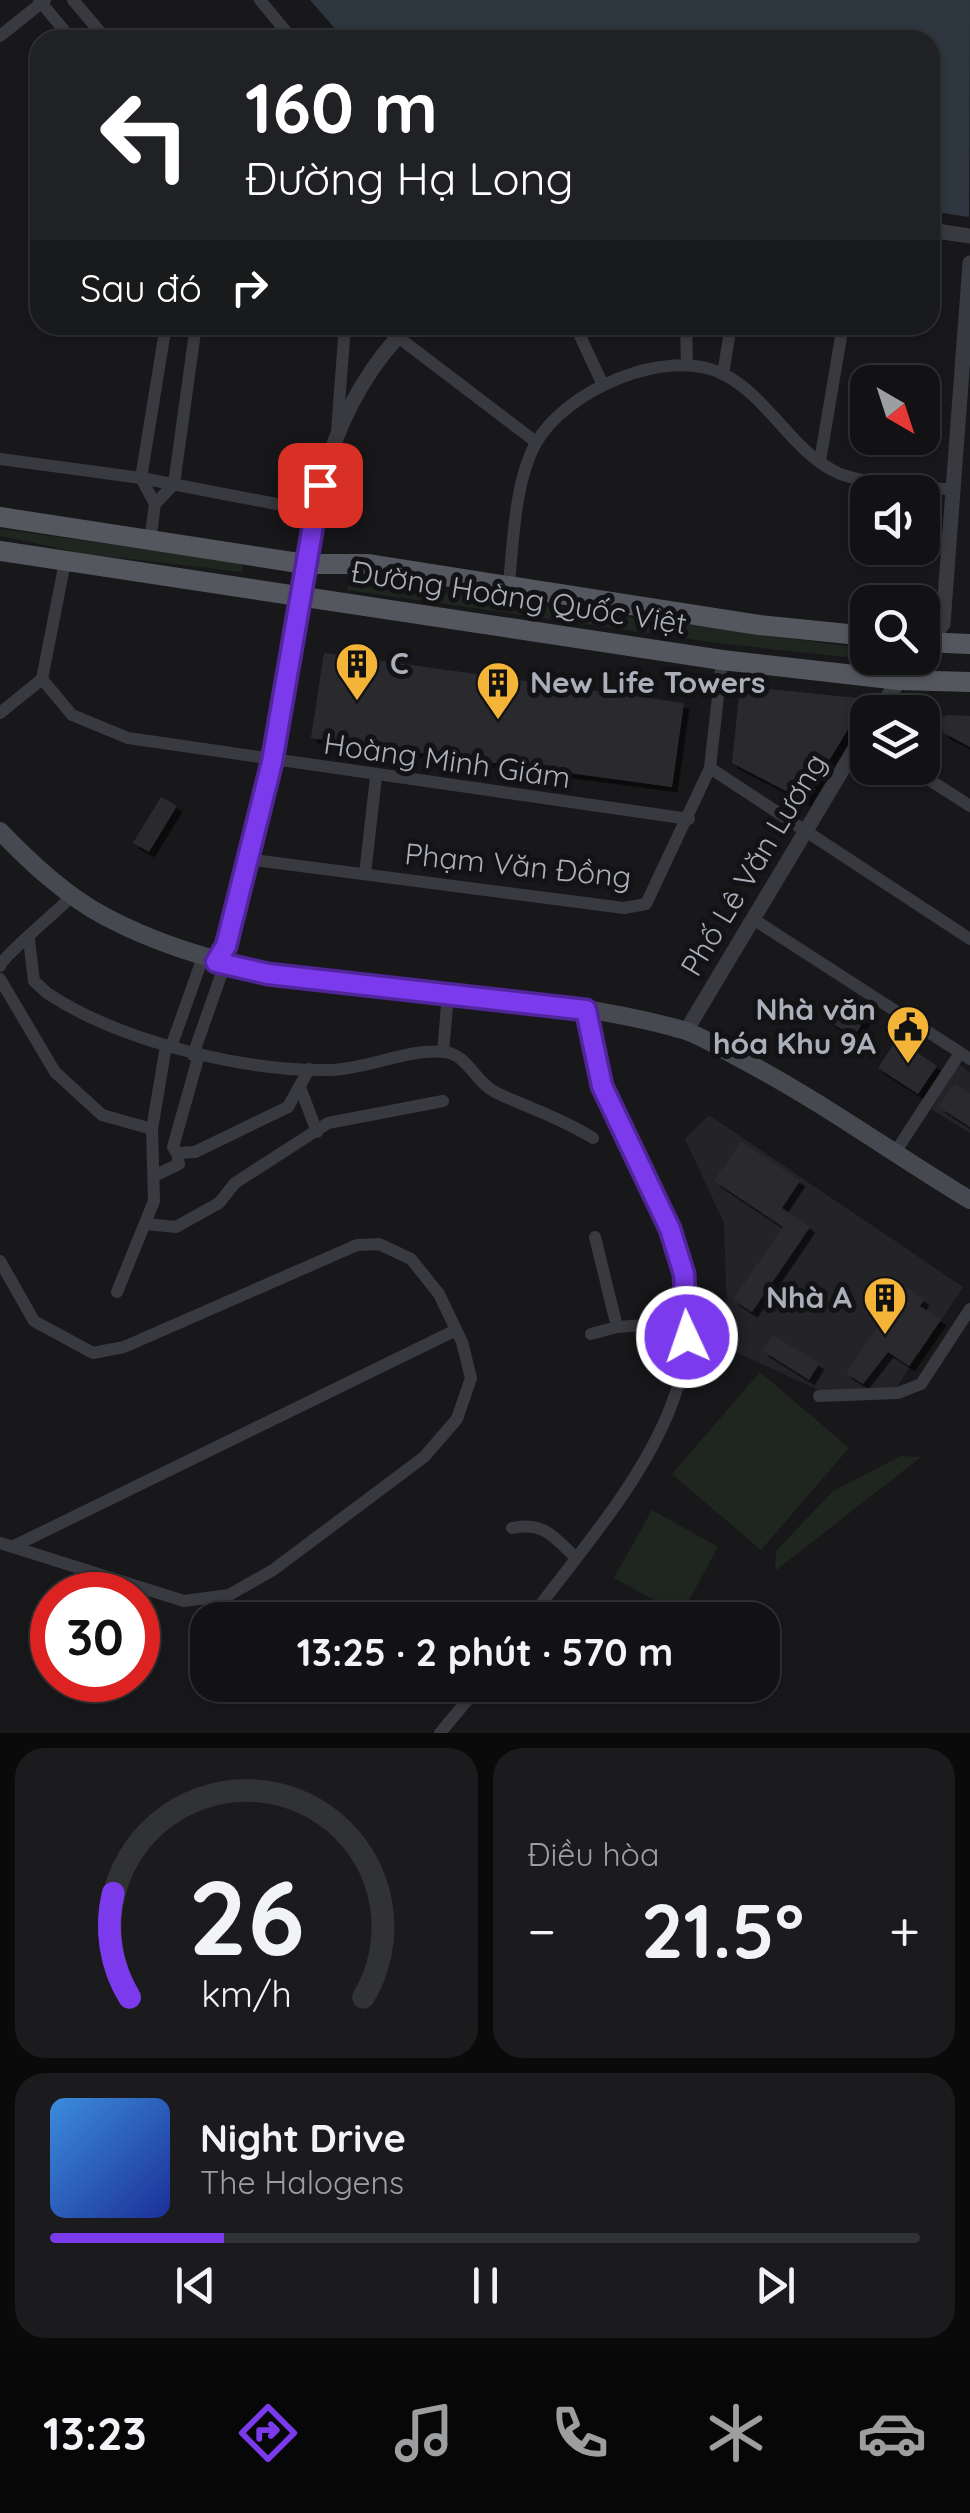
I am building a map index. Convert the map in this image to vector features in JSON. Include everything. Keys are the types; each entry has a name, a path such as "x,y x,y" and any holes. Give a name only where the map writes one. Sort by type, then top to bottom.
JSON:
{"main road":[{"name":"Đường Hoàng Quốc Việt","path":"0,517 305,564 367,564 758,625 850,634"},
{"name":"Đường Hoàng Quốc Việt","path":"0,551 722,660 899,680 970,682"},
{"path":"940,647 970,644"},
{"path":"0,831 74,895 105,916 215,961 268,974 586,1010 686,1031 776,1077 970,1200"}],"street":[{"path":"73,0 98,30"},
{"path":"260,0 285,30"},
{"path":"0,36 42,1 64,30"},
{"path":"940,232 970,236"},
{"path":"940,628 951,490 962,447 970,272"},
{"path":"155,504 141,478 164,335"},
{"path":"150,541 155,504 174,484 195,335"},
{"path":"117,1292 154,1200 153,1123 168,1046 226,946 272,762 314,511 337,432 344,335"},
{"path":"337,432 401,335"},
{"path":"409,335 536,442"},
{"path":"580,335 602,383"},
{"path":"686,335 687,364"},
{"path":"723,374 729,335"},
{"path":"820,461 841,335"},
{"path":"509,584 518,504 536,442 602,383 643,370 687,364 723,374 820,461 840,474 951,490"},
{"path":"0,459 141,478 314,511"},
{"path":"0,714 42,679 65,562"},
{"name":"Phạm Văn Đồng","path":"246,859 624,908 646,904 710,768 722,660"},
{"path":"888,695 903,675"},
{"name":"Hoàng Minh Giám","path":"42,679 72,715 128,738 272,762 689,819"},
{"name":"Phố Lê Văn Lương","path":"686,1031 850,761"},
{"path":"710,768 970,939"},
{"path":"365,874 376,777"},
{"path":"937,785 970,806"},
{"path":"0,966 3,957 28,940 74,895"},
{"path":"753,919 965,1056 894,1154"},
{"path":"28,940 34,980 48,993 168,1046 196,1055 309,1069 360,1067 444,1052 462,1058 476,1078 497,1093 536,1106 593,1138"},
{"path":"154,1176 179,1164 173,1148 215,961"},
{"path":"0,978 56,1072 102,1115 153,1123 180,1121"},
{"path":"444,1052 448,994"},
{"path":"542,1602 633,1482 662,1435 682,1383 684,1274 670,1229 602,1086 586,1010"},
{"path":"177,1154 196,1152 280,1112 295,1101 309,1069"},
{"path":"300,1087 317,1132"},
{"path":"146,1224 176,1227 219,1203 234,1183 328,1123 443,1101"},
{"path":"595,1237 617,1327"},
{"path":"0,1261 34,1321 93,1353 124,1347 357,1245 379,1244 410,1259 438,1294 456,1330 471,1378 457,1419 424,1457 274,1570 230,1595 184,1601 6,1545"},
{"path":"820,1396 898,1393 921,1384 968,1317"},
{"path":"591,1334 617,1327 686,1322"},
{"path":"6,1545 456,1330"},
{"path":"512,1528 528,1524 544,1528 575,1558"},
{"path":"440,1733 466,1702"}],"shaded area":[{"path":"310,0 970,0 969,217 940,213 940,30 336,30"},
{"path":"0,529 243,566 242,572 87,554 0,536"},
{"path":"350,580 850,646 850,657 717,643 347,590"},
{"path":"959,1065 970,1072 970,1133 931,1109"},
{"path":"709,1115 963,1287 895,1390 821,1391 728,1349 724,1223 685,1139"},
{"path":"760,1372 849,1448 761,1550 672,1474"},
{"path":"901,1456 921,1457 775,1571 776,1551 833,1491"},
{"path":"652,1510 718,1547 688,1602 657,1602 614,1578"}],"building":[{"name":"New Life Towers","path":"324,653 684,703 672,787 311,738"},
{"path":"740,686 850,697 850,726 805,801 732,763"},
{"path":"970,716 970,747 944,733 940,718"},
{"path":"161,797 177,806 149,852 133,843"},
{"path":"845,996 869,1012 854,1037 829,1021"},
{"path":"897,1039 937,1066 918,1094 878,1068"},
{"path":"954,1084 970,1094 970,1127 939,1107"},
{"path":"741,1142 800,1181 782,1208 810,1227 752,1312 733,1300 783,1227 714,1181"},
{"name":"Nhà A","path":"906,1287 924,1300 920,1306 941,1320 909,1366 888,1352 863,1384 846,1373"},
{"path":"773,1335 819,1364 809,1380 763,1351"}],"place":[{"name":"C","path":"357,702"},
{"name":"New Life Towers","path":"498,721"},
{"name":"Nhà văn hóa Khu 9A","path":"908,1065"},
{"name":"Nhà A","path":"885,1336"}],"route":[{"path":"320,485 272,762 226,946 216,962 268,974 586,1010 602,1086 670,1229 684,1274 687,1337"}]}
